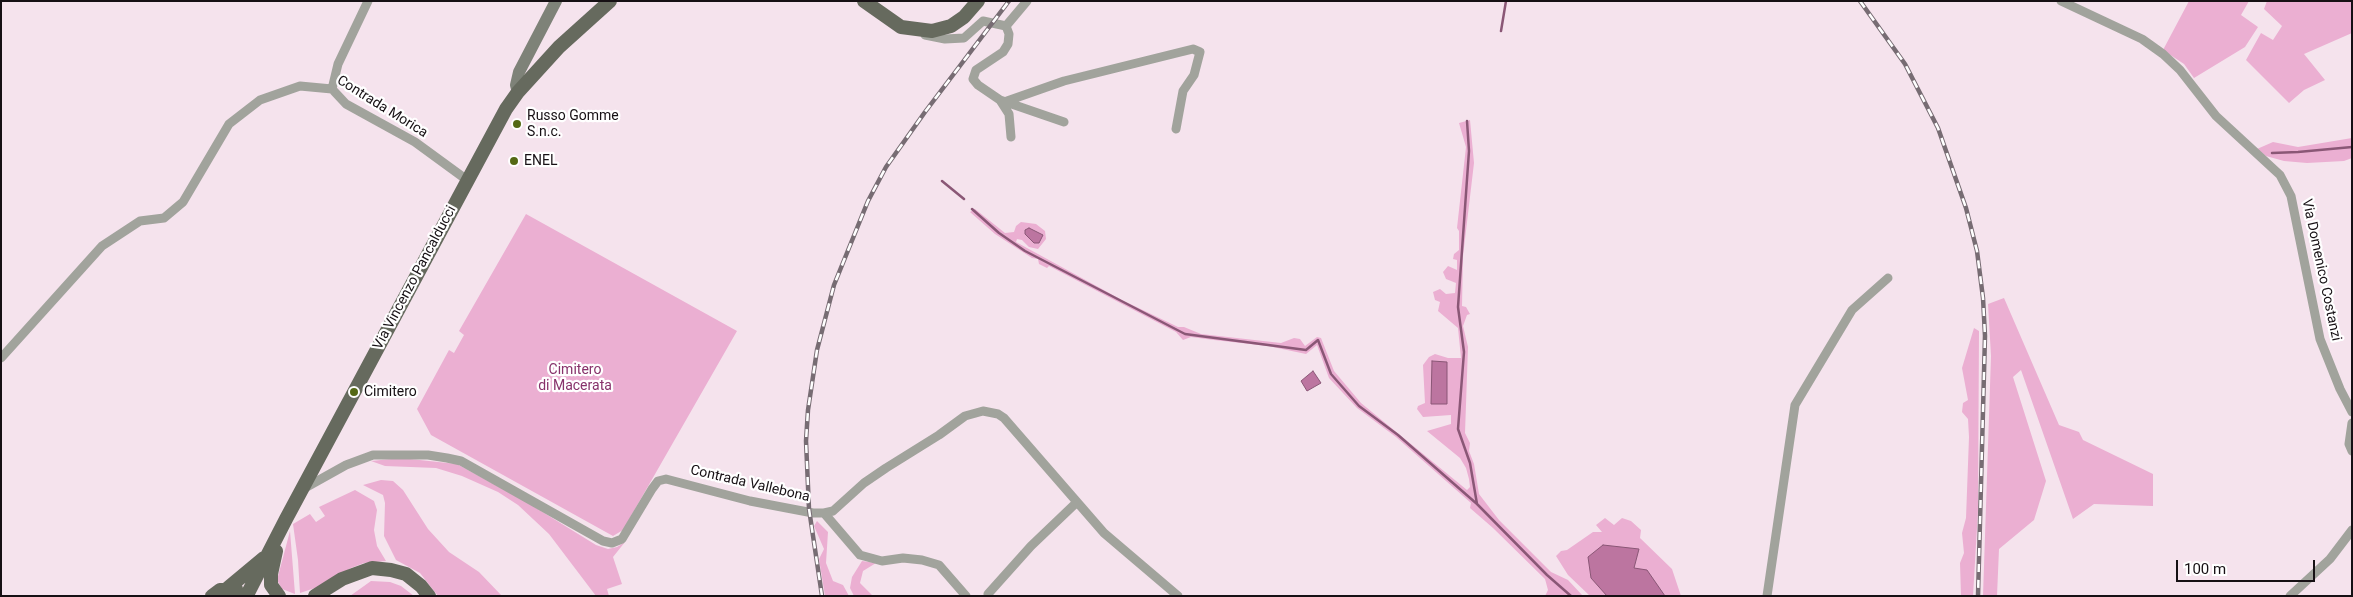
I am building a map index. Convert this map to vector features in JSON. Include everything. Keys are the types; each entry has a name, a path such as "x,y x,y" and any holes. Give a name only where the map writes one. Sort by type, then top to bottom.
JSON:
{"main road":[{"name":"Via Vincenzo Pancalducci","path":"212,596 220,590 228,588 242,591 247,596 286,519 467,180 499,121 518,92 516,86 519,72 556,1"},
{"path":"518,92 559,47 610,1"},
{"path":"864,1 902,27 932,31 951,26 964,17 978,1"},
{"path":"279,596 271,584 270,574 286,519"},
{"name":"Via Vincenzo Pancalducci","path":"228,588 268,554"},
{"path":"315,596 342,579 372,571 391,570 406,574 421,586 429,596"},
{"path":"329,596 372,571 398,578 410,585 421,596"}],"street":[{"path":"332,89 338,64 368,1"},
{"path":"1006,26 1027,1"},
{"name":"Via Domenico Costanzi","path":"2061,1 2142,39 2164,54 2180,70 2216,116 2280,175 2291,196 2320,339 2340,389 2352,412"},
{"path":"914,30 929,36 945,39 964,38 984,22 1006,26"},
{"path":"1006,26 1009,34 1008,44 1003,52 976,70 973,79 978,85 1003,101 1064,122"},
{"path":"1003,101 1064,81 1193,48 1200,52 1194,75 1183,91 1176,129"},
{"name":"Contrada Morica","path":"1,358 102,246 140,221 164,218 183,202 229,124 260,100 300,86 332,89 346,104 415,142 467,180"},
{"path":"1003,101 1009,114 1011,136"},
{"path":"1767,596 1795,405 1852,310 1888,278"},
{"name":"Contrada Vallebona","path":"301,491 359,459 373,455 428,455 461,461 603,541 612,542 622,538 652,489 658,481 666,479 750,501 824,513 833,510 886,468 940,435 965,416 983,411 1004,418 1104,533 1178,596"},
{"path":"2352,423 2350,425 2349,444 2352,451"},
{"path":"989,596 988,594 1031,546 1076,503"},
{"path":"824,513 860,555 882,561 903,558 922,560 939,566 966,596"},
{"path":"2290,596 2330,559 2352,530"}],"green space":[{"path":"2189,1 2249,1 2241,15 2258,27 2245,47 2194,78 2184,64 2163,50"},
{"path":"2267,1 2352,1 2352,33 2304,54 2325,80 2304,90 2289,103 2246,60 2261,33 2273,40 2282,26 2264,9"},
{"path":"1470,120 1474,163 1463,256 1462,306 1466,307 1470,314 1467,315 1463,326 1468,347 1465,433 1470,443 1469,451 1474,464 1479,494 1499,520 1551,572 1568,580 1583,596 1545,596 1548,590 1545,579 1470,508 1471,503 1396,437 1357,408 1329,378 1317,345 1306,354 1268,346 1191,337 1183,340 1176,332 1049,266 1047,268 1039,264 1038,259 1032,258 995,234 970,212 975,209 1005,233 1014,232 1016,226 1021,222 1036,224 1045,231 1046,239 1038,249 1029,247 1022,240 1017,239 1016,242 1122,300 1178,327 1184,327 1201,334 1281,343 1294,338 1300,339 1305,346 1317,337 1321,338 1334,371 1361,403 1467,490 1470,487 1469,479 1466,468 1460,458 1427,431 1451,424 1451,415 1423,417 1417,409 1418,406 1425,403 1423,365 1429,357 1435,354 1448,358 1461,358 1458,328 1438,311 1440,302 1435,300 1433,292 1440,289 1446,294 1455,293 1456,283 1446,279 1443,272 1448,266 1457,270 1457,260 1453,259 1454,254 1459,250 1459,231 1457,228 1466,147 1459,123"},
{"path":"2352,138 2352,158 2344,161 2307,163 2284,161 2266,156 2257,149 2273,142 2298,147"},
{"name":"Cimitero di Macerata","path":"526,214 737,331 623,530 613,536 431,435 417,409 449,350 454,353 464,335 459,331"},
{"path":"2004,298 2059,425 2079,432 2083,440 2153,474 2153,506 2094,504 2073,519 2021,370 2013,377 2046,481 2034,520 1999,549 1997,596 1983,596 1991,356 1988,304"},
{"path":"1974,328 1979,331 1978,510 1973,596 1961,596 1960,563 1964,553 1962,533 1966,518 1969,437 1968,419 1962,412 1963,403 1968,400 1962,368"},
{"path":"401,458 457,464 528,503 596,545 608,549 617,547 625,542 613,557 622,584 607,589 609,596 596,596 549,534 518,505 498,492 462,476 436,468 385,466 371,461"},
{"path":"381,480 393,481 403,490 428,529 449,552 479,572 502,596 438,596 420,573 396,560 384,536 385,503 383,495 363,485"},
{"path":"355,490 374,501 377,510 374,530 377,546 386,561 364,563 351,568 318,587 300,593 293,524 310,514 316,522 325,516 319,507"},
{"path":"1605,518 1614,525 1622,518 1631,521 1641,530 1640,538 1672,569 1681,596 1590,596 1568,575 1556,556 1593,532 1602,532 1596,525"},
{"path":"817,521 828,532 826,563 833,581 843,585 849,596 825,596 819,559 824,549 814,526"},
{"path":"290,531 295,594 282,589 277,580"},
{"path":"862,561 876,563 863,571 860,583 873,596 854,596 850,588 852,577"},
{"path":"371,581 390,582 401,586 414,596 350,596"}],"shaded area":[{"path":"1029,228 1043,235 1039,243 1034,243 1025,234 1025,230"},
{"path":"1432,361 1447,362 1447,404 1431,404"},
{"path":"1313,371 1321,383 1307,391 1301,381"},
{"path":"1603,545 1639,549 1634,568 1647,570 1665,596 1607,596 1591,578 1588,557"}],"waterway":[{"path":"1501,31 1506,1"},
{"path":"1467,121 1469,151 1458,307 1464,352 1458,429 1470,463 1477,504 1547,575 1571,596"},
{"path":"2272,153 2352,147"},
{"path":"942,181 964,199"},
{"path":"972,209 999,233 1025,251 1185,334 1306,350 1318,340 1331,374 1359,406 1398,435 1477,504"}],"railway":[{"path":"822,596 809,509 806,441 808,410 817,350 834,285 868,201 886,167 1009,1"},
{"path":"1860,1 1905,64 1938,128 1966,208 1977,251 1983,298 1985,336 1978,596"}],"place":[{"name":"Russo Gomme S.n.c.","path":"517,124"},
{"name":"ENEL","path":"514,161"},
{"name":"Cimitero","path":"354,392"}]}
